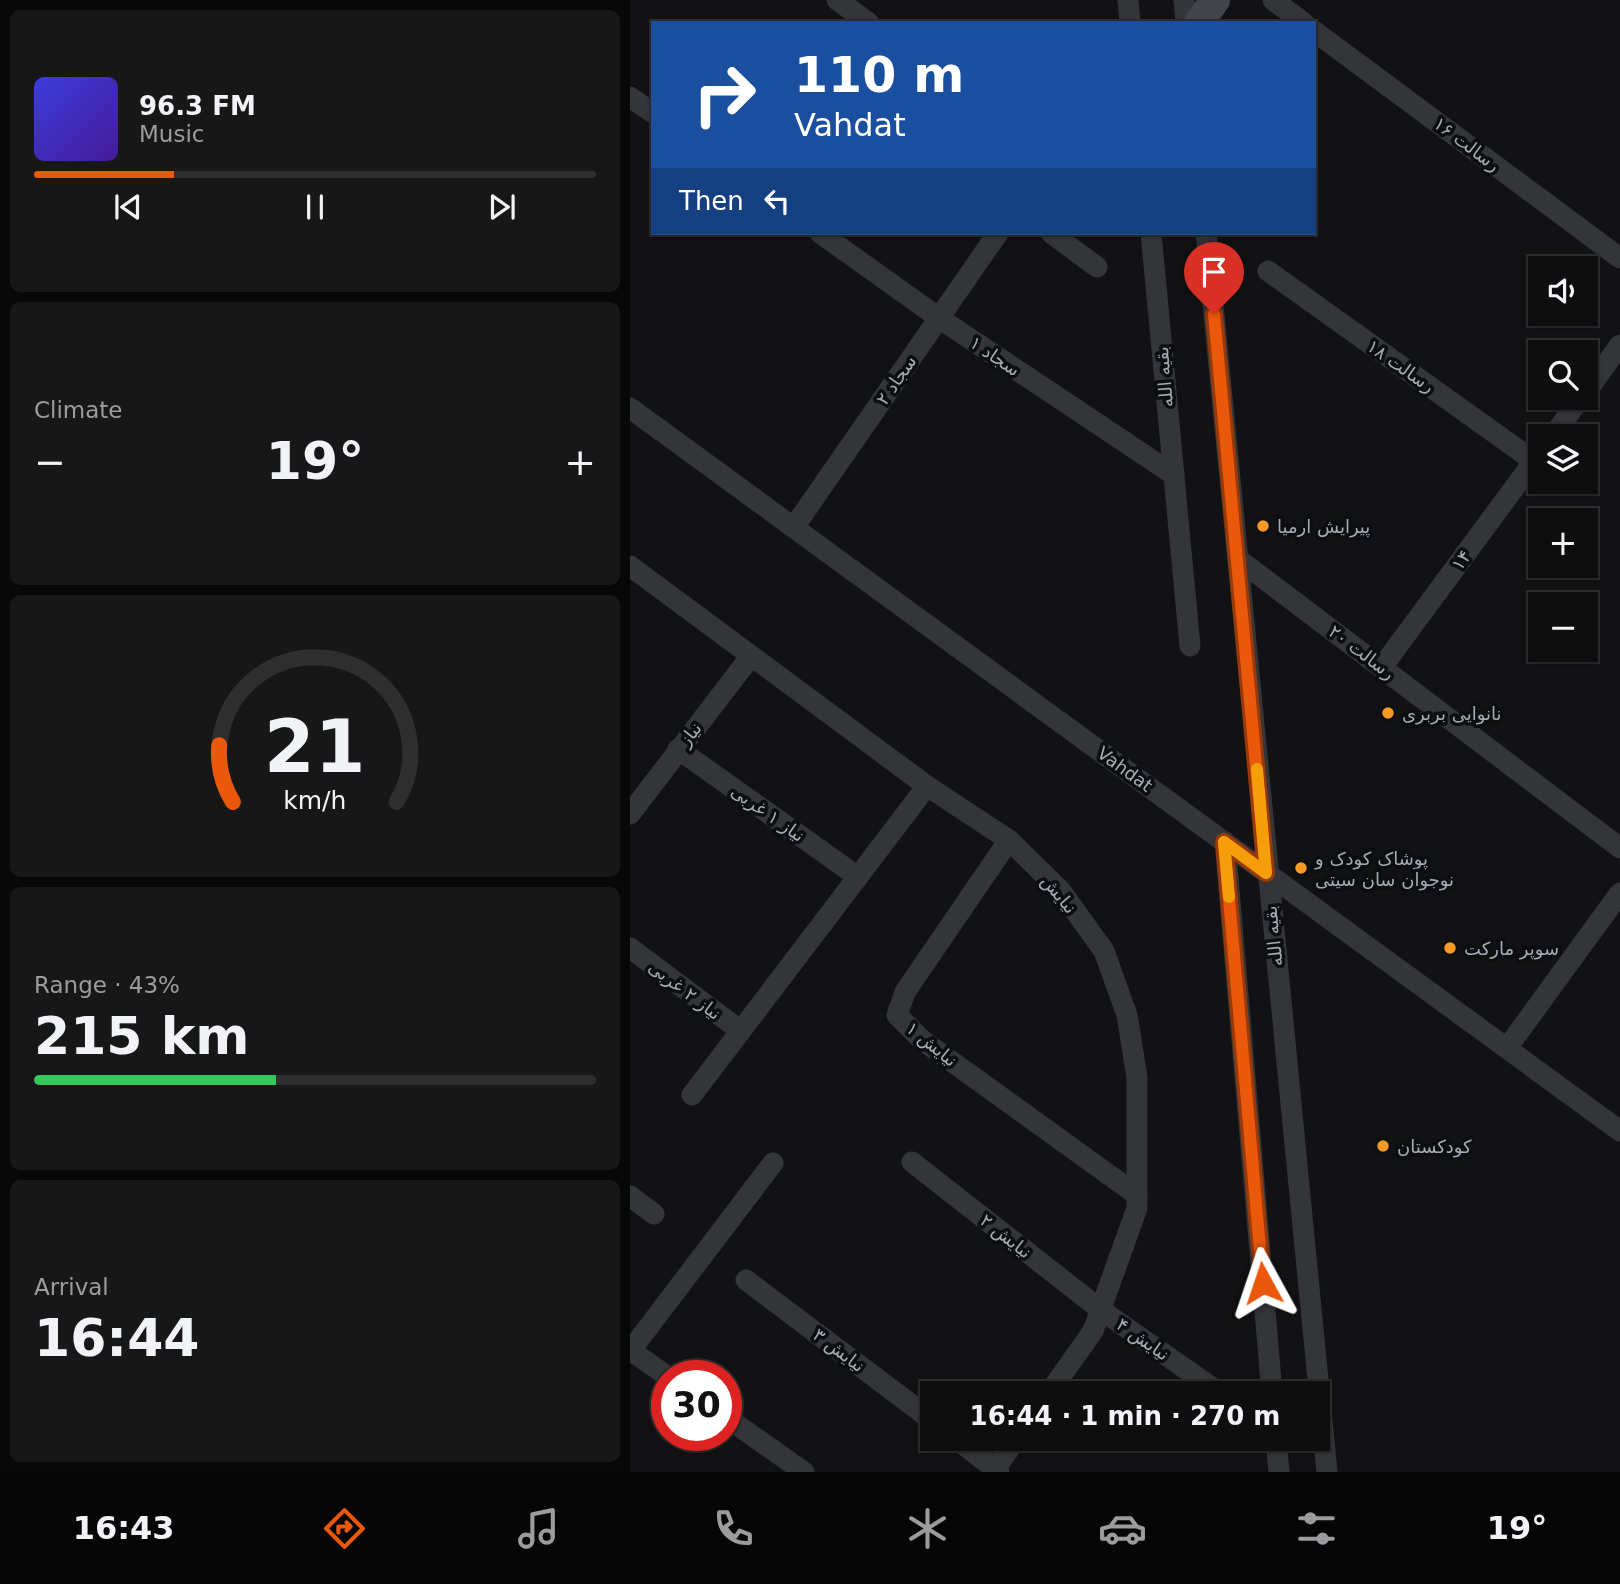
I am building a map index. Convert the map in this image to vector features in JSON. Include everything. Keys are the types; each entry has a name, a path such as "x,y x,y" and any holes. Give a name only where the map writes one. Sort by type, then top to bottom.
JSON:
{"street":[{"path":"838,0 866,21"},
{"path":"1128,0 1130,21"},
{"path":"1184,0 1186,21"},
{"path":"1200,21 1215,0"},
{"path":"1273,0 1301,21"},
{"name":"رسالت ۱۶","path":"1316,31 1620,258"},
{"path":"630,97 651,112"},
{"name":"سجاد ۱","path":"823,235 939,318 1174,475"},
{"name":"سجاد ۲","path":"794,527 997,235"},
{"path":"1054,235 1097,267"},
{"name":"بقیه الله","path":"1151,235 1190,646"},
{"name":"بقیه الله","path":"1206,235 1266,873 1327,1472"},
{"name":"رسالت ۱۸","path":"1268,271 1528,451"},
{"path":"1598,375 1620,345"},
{"name":"Vahdat","path":"630,408 1620,1131"},
{"name":"۱۴","path":"1382,667 1528,469"},
{"name":"رسالت ۲۰","path":"1238,559 1620,848"},
{"name":"نیایش","path":"630,566 927,786 1009,840 1060,890 1104,951 1128,1015 1137,1077 1137,1208 1093,1331 1058,1381"},
{"name":"نیاز","path":"630,814 751,656"},
{"name":"نیاز ۱ غربی","path":"678,749 858,877"},
{"path":"692,1095 927,786"},
{"name":"نیایش ۱","path":"1009,840 905,992 897,1015 922,1040 1137,1195"},
{"path":"1224,842 1271,1381"},
{"path":"1507,1048 1620,893"},
{"name":"نیاز ۲ غربی","path":"630,948 741,1031"},
{"name":"نیایش ۲","path":"912,1162 1101,1310"},
{"path":"651,1365 630,1350 773,1163"},
{"path":"630,1196 654,1214"},
{"name":"نیایش ۳","path":"746,1279 920,1412"},
{"name":"نیایش ۴","path":"1101,1310 1203,1381"},
{"path":"742,1428 804,1472"},
{"path":"971,1451 996,1471 1009,1451"},
{"path":"1277,1451 1279,1472"}],"slow traffic":[{"path":"1229,897 1224,842 1266,873 1257,769"}],"place":[{"name":"پیرایش ارمیا","path":"1263,526"},
{"name":"نانوایی بربری","path":"1388,713"},
{"name":"پوشاک کودک و نوجوان سان سیتی","path":"1301,868"},
{"name":"سوپر مارکت","path":"1450,948"},
{"name":"کودکستان","path":"1383,1146"}],"route":[{"path":"1214,314 1266,873 1224,842 1263,1283"}]}
